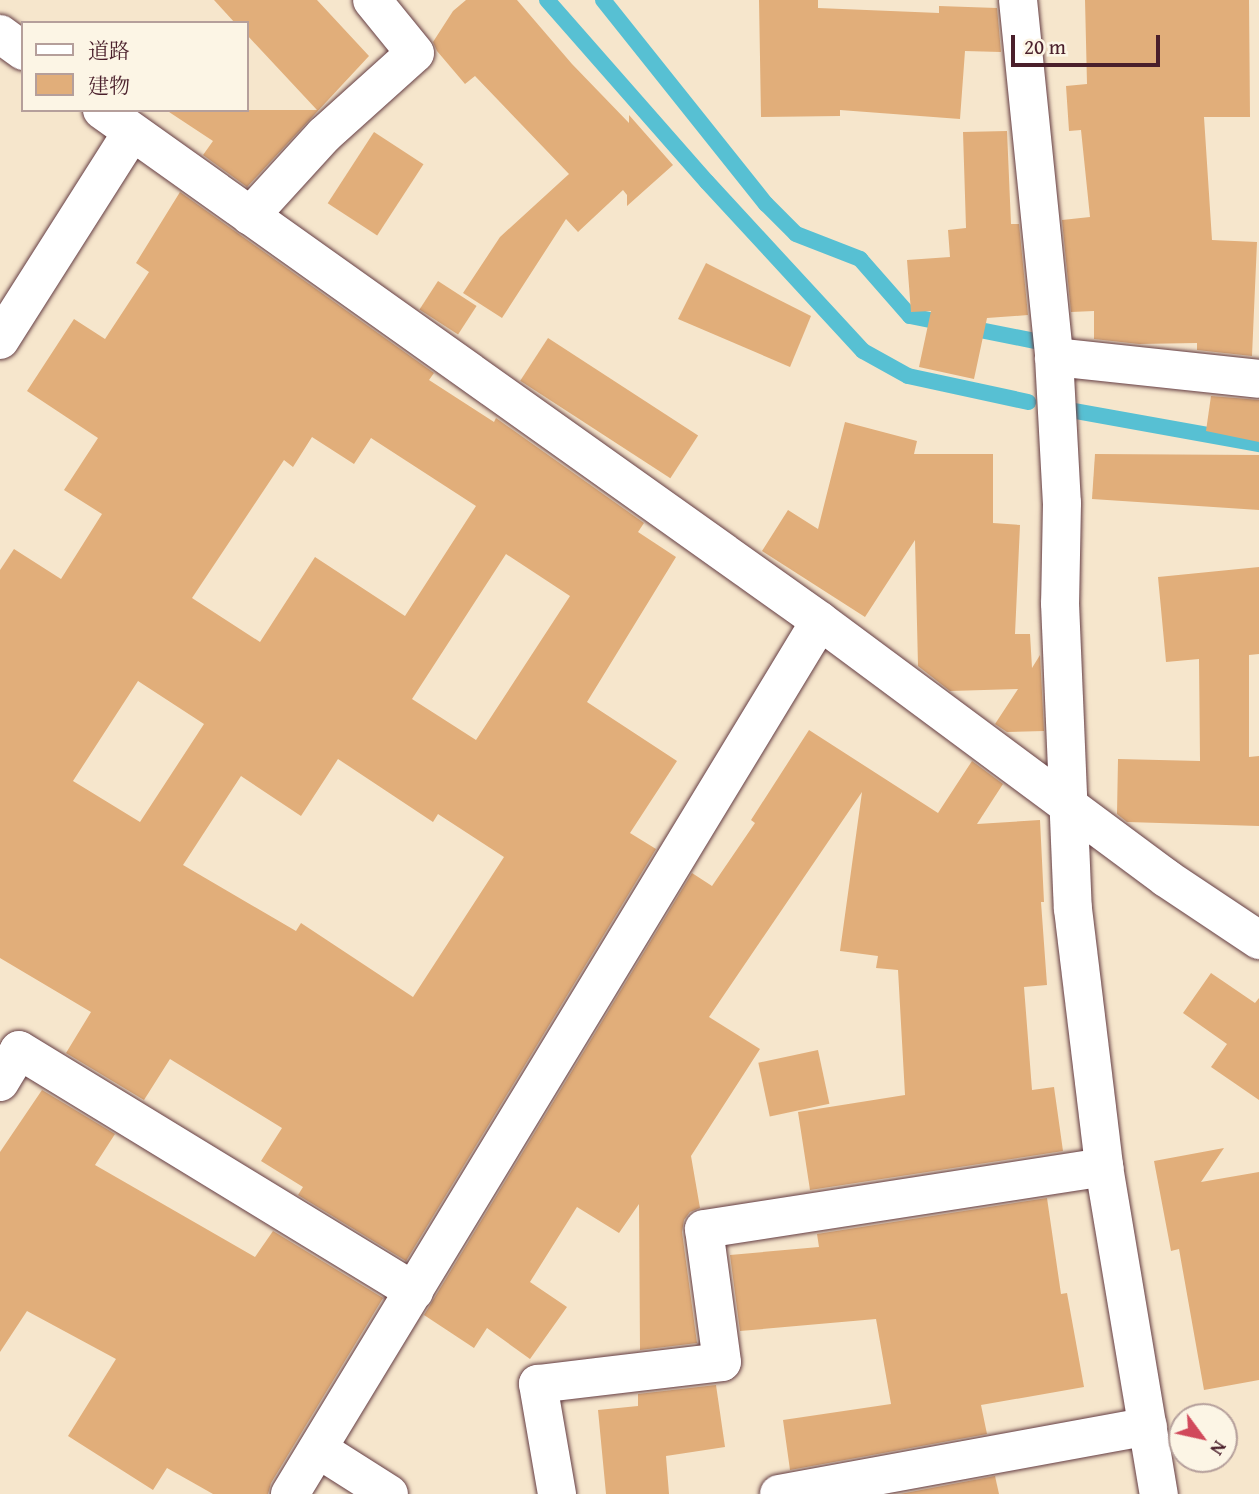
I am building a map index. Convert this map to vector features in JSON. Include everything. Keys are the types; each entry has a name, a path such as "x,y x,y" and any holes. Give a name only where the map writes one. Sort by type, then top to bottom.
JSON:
{"street":[{"path":"250,216 324,135 415,53 372,0"},
{"path":"1018,0 1054,357 1062,503 1060,603 1073,909 1104,1167 1159,1494"},
{"path":"0,34 21,50"},
{"path":"105,112 820,621 1166,878 1259,940"},
{"path":"0,340 132,132"},
{"path":"1054,357 1259,379"},
{"path":"290,1494 820,621"},
{"path":"0,1082 19,1050 414,1291"},
{"path":"557,1494 538,1384 722,1362 704,1229 1104,1167"},
{"path":"779,1494 1148,1426"},
{"path":"317,1449 389,1494"}],"building":[{"path":"214,0 317,0 369,56 247,187 203,155 213,141 169,112 317,110 248,36 248,21 233,21"},
{"path":"466,0 517,0 572,64 629,123 629,115 673,165 627,206 627,195 623,190 578,232 566,219 502,318 463,293 500,237 569,174 475,76 465,84 437,51 433,42 453,11"},
{"path":"759,0 818,0 818,8 939,13 939,6 997,8 1001,52 965,51 960,119 840,110 840,116 761,117"},
{"path":"1085,0 1249,0 1250,117 1204,117 1212,240 1257,242 1252,356 1197,350 1197,343 1139,344 1094,339 1094,311 1071,312 1062,220 1090,217 1081,130 1069,131 1066,86 1087,84"},
{"path":"1007,131 1011,224 1019,224 1028,315 987,318 974,379 919,367 931,311 911,312 907,260 950,257 948,230 966,228 963,132"},
{"path":"374,132 423,164 377,235 328,203"},
{"path":"180,192 434,373 429,380 494,422 496,418 644,523 638,532 676,557 587,702 677,761 630,833 656,849 406,1261 298,1195 303,1187 261,1161 282,1128 170,1059 144,1100 66,1053 91,1012 0,958 0,570 14,549 61,579 102,514 64,490 98,438 27,391 74,319 105,339 149,272 136,263","holes":["312,437 354,464 371,438 476,506 405,616 315,557 260,642 192,598 284,460 293,467","506,554 570,596 476,740 412,699","138,681 204,724 140,822 73,781","338,759 433,822 438,814 504,857 413,997 301,923 296,931 183,865 241,776 301,816"]},
{"path":"706,263 811,316 790,367 678,319"},
{"path":"438,281 477,306 458,335 419,310"},
{"path":"548,338 698,435 670,478 520,381"},
{"path":"1211,396 1259,400 1259,442 1206,431"},
{"path":"845,422 917,441 914,454 993,454 993,523 1020,525 1015,634 1030,634 1032,668 1040,655 1044,731 1007,732 995,724 1018,689 950,691 918,666 915,540 865,617 762,551 788,510 818,529"},
{"path":"1095,454 1259,455 1259,510 1092,499"},
{"path":"1259,567 1259,654 1249,655 1249,757 1259,756 1259,826 1127,822 1117,814 1118,759 1200,761 1199,659 1166,662 1158,577"},
{"path":"809,730 938,813 972,761 1003,784 977,824 1040,820 1044,902 1041,902 1047,985 1024,987 1032,1090 1054,1087 1063,1151 810,1190 798,1112 905,1095 898,970 876,968 878,956 840,951 862,792 709,1017 760,1049 691,1156 700,1208 690,1212 684,1220 682,1232 697,1343 640,1350 639,1204 619,1233 577,1207 530,1282 567,1307 530,1359 487,1328 474,1348 424,1315 692,873 712,886 755,823 751,820"},
{"path":"1211,973 1255,1003 1259,998 1259,1100 1211,1067 1227,1044 1183,1013"},
{"path":"818,1050 829,1104 770,1116 758,1063"},
{"path":"42,1090 115,1134 95,1165 255,1257 273,1231 383,1298 271,1483 268,1494 213,1494 167,1468 153,1490 68,1436 116,1359 27,1311 0,1352 0,1152"},
{"path":"1224,1148 1201,1182 1259,1172 1259,1380 1204,1390 1179,1249 1171,1251 1154,1161"},
{"path":"1047,1198 1061,1294 1067,1293 1084,1387 981,1405 987,1434 790,1470 783,1420 891,1404 876,1319 740,1331 730,1255 819,1247 817,1234"},
{"path":"716,1385 725,1447 666,1456 669,1494 606,1494 598,1410 638,1406 638,1394"},
{"path":"995,1476 999,1494 900,1494"}],"waterway":[{"path":"547,0 707,182 863,351 908,376 1028,402"},
{"path":"603,0 766,204 796,234 860,259 910,316 1035,341"},
{"path":"1075,411 1259,444"}]}
